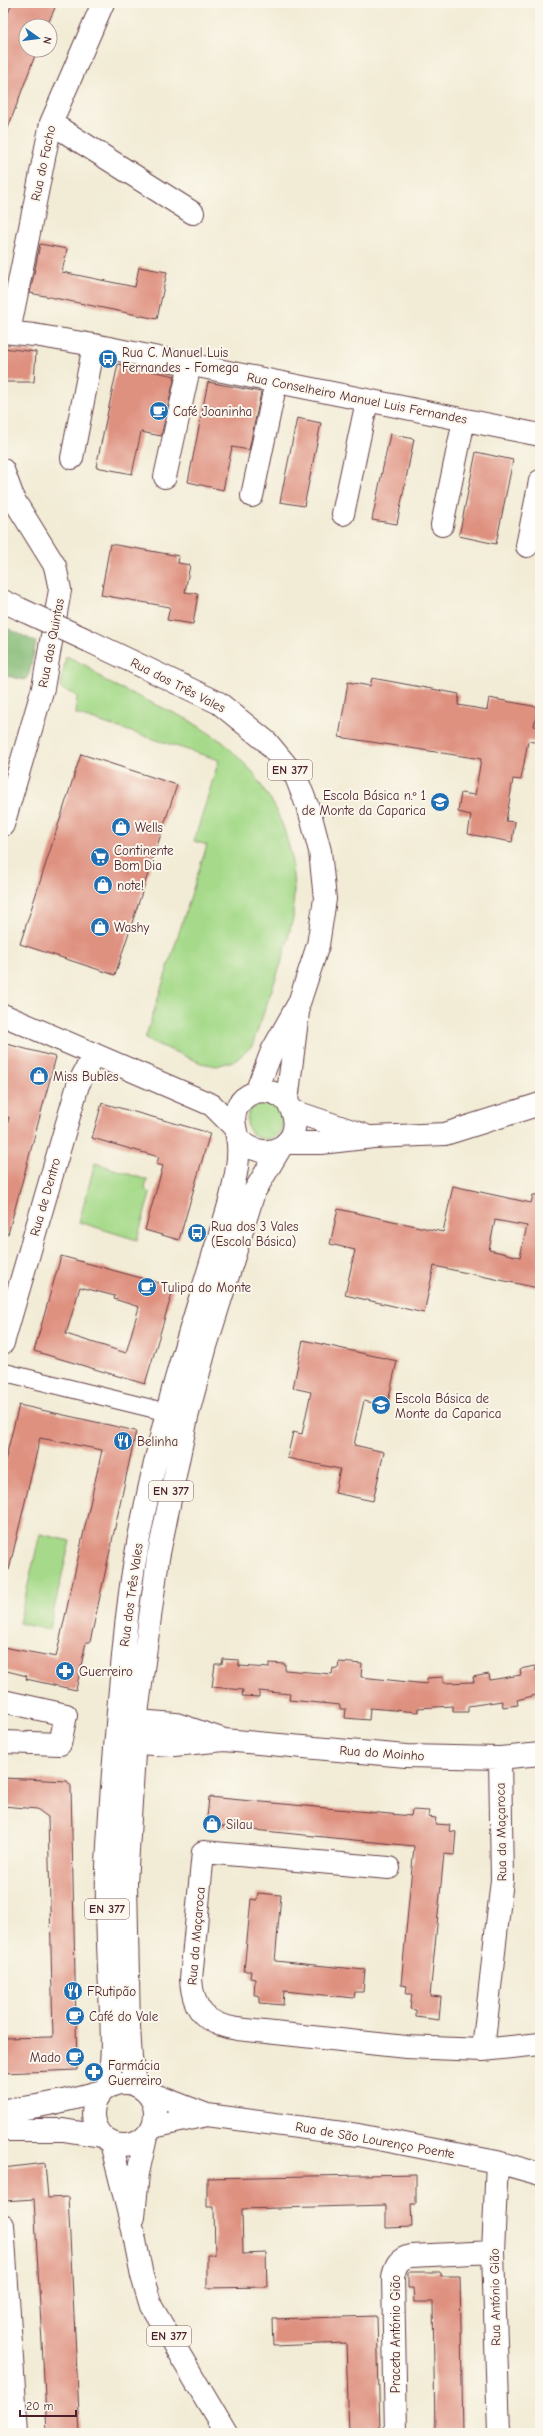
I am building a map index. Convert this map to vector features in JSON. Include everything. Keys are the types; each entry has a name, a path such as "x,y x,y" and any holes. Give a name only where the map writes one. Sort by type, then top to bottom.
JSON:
{"street":[{"name":"Rua do Facho","path":"6,332 51,123 103,3"},
{"path":"51,123 193,213"},
{"name":"Rua Conselheiro Manuel Luis Fernandes","path":"6,332 94,345 540,435"},
{"path":"72,458 94,345"},
{"path":"165,477 190,364"},
{"path":"252,496 276,382"},
{"path":"344,514 367,401"},
{"path":"442,525 464,420"},
{"name":"Rua das Quintas","path":"3,470 14,500 55,566 60,590 43,688 3,825"},
{"path":"527,546 540,481"},
{"name":"Rua dos Três Vales","path":"12,605 219,703 267,742 296,777 310,813 320,851 325,899 318,945 300,1003 290,1106 294,1122 292,1133 254,1192 187,1417 126,1725 108,1866 106,1919 112,2054 105,2090 95,2102 93,2113 95,2126 106,2140"},
{"name":"Rua dos Três Vales","path":"126,1725 124,1641 137,1550 166,1412 234,1184 236,1132 234,1115 238,1105 251,1094 272,1051 300,1003"},
{"path":"3,1014 212,1105 236,1132 246,1146 257,1152 269,1152 283,1145 321,1143 373,1137 446,1134 540,1104"},
{"name":"Rua de Dentro","path":"3,1343 78,1085 94,1054"},
{"path":"212,1105 267,1091 278,1094 290,1106 373,1137"},
{"path":"3,1372 166,1412"},
{"path":"3,1701 66,1715 60,1744 3,1742"},
{"name":"Rua do Moinho","path":"126,1725 176,1724 224,1740"},
{"path":"126,1725 134,1743"},
{"name":"Rua do Moinho","path":"134,1743 174,1745 224,1740 406,1756 500,1758 540,1754"},
{"name":"EN 377","path":"133,2230 138,2173 155,2109 142,2089 131,2059 126,1933 126,1884 134,1743"},
{"name":"Rua da Maçaroca","path":"483,2050 502,1880 500,1758"},
{"name":"Rua da Maçaroca","path":"389,1868 203,1852 191,1979 192,1994 197,2007 206,2018 222,2026 237,2029 406,2047 483,2050 540,2044"},
{"path":"3,2110 22,2109 61,2102 105,2090 126,2082 142,2089"},
{"name":"Rua de São Lourenço Poente","path":"142,2089 207,2115 358,2135 497,2162 540,2174"},
{"name":"Rua de São Lourenço Poente","path":"149,2132 207,2115"},
{"path":"3,2130 63,2130 106,2140 123,2146 135,2144 149,2132"},
{"name":"EN 377","path":"106,2140 133,2230 142,2276 151,2306 226,2433"},
{"name":"Rua António Gião","path":"497,2162 493,2252 499,2433"},
{"path":"3,2225 17,2433"},
{"name":"Praceta António Gião","path":"396,2433 393,2278 396,2264 400,2259 411,2256 493,2252"}],"green space":[{"path":"3,626 36,642 29,674 25,680 3,675"},
{"path":"66,656 87,666 107,682 189,720 224,743 251,770 274,805 284,829 291,854 294,887 293,918 284,955 252,1046 236,1060 217,1066 201,1063 145,1039 207,845 194,841 219,760 76,714 77,696 60,688"},
{"path":"262,1103 268,1103 278,1108 283,1121 278,1134 268,1139 262,1139 252,1134 247,1124 247,1118 252,1108"},
{"path":"95,1163 147,1180 145,1189 150,1194 137,1240 79,1222"},
{"path":"40,1534 70,1541 49,1630 19,1623"}],"building":[{"path":"12,3 57,3 50,18 18,18 18,58 34,58 5,136 3,26"},
{"path":"40,244 67,249 62,272 135,287 139,267 167,272 157,319 30,293"},
{"path":"3,348 36,352 34,382 3,382"},
{"path":"118,364 175,376 161,436 141,432 132,474 96,467"},
{"path":"208,382 261,392 249,450 232,447 223,490 188,482"},
{"path":"297,418 321,423 304,506 280,502"},
{"path":"390,434 414,439 397,524 372,520"},
{"path":"476,452 513,460 496,544 459,536"},
{"path":"110,544 179,556 178,563 190,565 185,592 198,594 193,624 167,620 170,607 101,595"},
{"path":"372,678 459,694 458,705 487,710 489,698 538,707 534,726 540,727 540,743 528,741 521,780 513,779 506,821 515,822 512,842 468,834 471,815 458,812 461,793 475,795 481,759 339,737 348,682 370,686"},
{"name":"Continente Bom Dia","path":"81,754 177,785 115,975 20,944"},
{"path":"3,1043 56,1057 8,1234 3,1233 3,1140 9,1117 3,1117"},
{"path":"102,1103 210,1133 179,1240 145,1230 163,1166 156,1164 159,1157 92,1138"},
{"path":"453,1186 531,1203 533,1195 540,1195 540,1278 538,1288 434,1266 424,1313 345,1295 355,1250 330,1244 338,1209 443,1232","holes":["495,1220 527,1226 520,1257 489,1250"]},
{"path":"61,1256 174,1287 145,1384 34,1351","holes":["80,1287 115,1296 114,1299 139,1307 126,1353 66,1334"]},
{"path":"303,1340 397,1361 387,1406 364,1401 354,1445 384,1452 373,1501 335,1493 340,1469 287,1458 293,1432 302,1434 311,1392 293,1388"},
{"path":"19,1405 136,1431 90,1642 86,1642 76,1690 26,1679 27,1676 3,1670 3,1647 56,1657 102,1450 40,1438 9,1570 3,1570 3,1469"},
{"path":"223,1659 239,1660 239,1666 269,1668 269,1663 285,1664 285,1670 332,1674 333,1668 338,1669 339,1662 362,1664 361,1677 427,1684 427,1678 443,1677 443,1683 474,1682 473,1677 489,1674 490,1680 521,1675 520,1669 535,1666 536,1671 540,1670 540,1694 517,1700 518,1705 503,1707 502,1701 468,1706 468,1712 453,1712 453,1706 418,1708 418,1712 370,1708 369,1720 345,1718 346,1709 340,1709 340,1705 289,1700 290,1694 259,1691 259,1697 242,1696 243,1690 212,1687 215,1664 222,1664"},
{"path":"3,1778 67,1781 71,1786 77,2070 3,2073 3,2038 53,2037 48,1817 37,1809 3,1806"},
{"path":"209,1797 411,1816 412,1810 429,1811 428,1817 436,1818 435,1824 450,1825 449,1831 456,1832 454,1855 444,1854 430,1996 441,1997 439,2020 416,2017 416,2010 410,2009 412,1994 406,1994 407,1986 401,1985 414,1846 214,1826 215,1819 207,1818"},
{"path":"258,1893 281,1895 275,1961 365,1970 363,1992 355,1992 354,1998 284,1991 283,2005 259,2003 259,1995 254,1995 255,1979 250,1978 251,1971 244,1971 251,1899 257,1900"},
{"path":"45,2163 48,2198 68,2197 80,2433 47,2433 34,2199 3,2201 3,2168"},
{"path":"416,2174 416,2204 411,2204 412,2227 386,2228 386,2205 242,2209 243,2254 266,2253 267,2287 207,2288 207,2255 215,2255 214,2207 207,2207 207,2178"},
{"path":"408,2272 441,2272 441,2276 460,2276 463,2433 435,2433 433,2302 414,2302 413,2288 408,2288"},
{"path":"377,2316 380,2433 349,2433 346,2343 273,2346 272,2319"}],"place":[{"name":"Rua C. Manuel Luis Fernandes - Fomega","path":"108,359"},
{"name":"Café Joaninha","path":"159,411"},
{"name":"Escola Básica n.º 1 de Monte da Caparica","path":"440,802"},
{"name":"Wells","path":"121,827"},
{"name":"Continente Bom Dia","path":"100,857"},
{"name":"note!","path":"103,885"},
{"name":"Washy","path":"100,927"},
{"name":"Miss Bubles","path":"39,1076"},
{"name":"Rua dos 3 Vales (Escola Básica)","path":"197,1233"},
{"name":"Tulipa do Monte","path":"147,1287"},
{"name":"Escola Básica de Monte da Caparica","path":"381,1405"},
{"name":"Belinha","path":"123,1441"},
{"name":"Guerreiro","path":"65,1671"},
{"name":"Silau","path":"212,1824"},
{"name":"FRutipão","path":"73,1991"},
{"name":"Café do Vale","path":"75,2016"},
{"name":"Mado","path":"75,2057"},
{"name":"Farmácia Guerreiro","path":"94,2072"}]}
